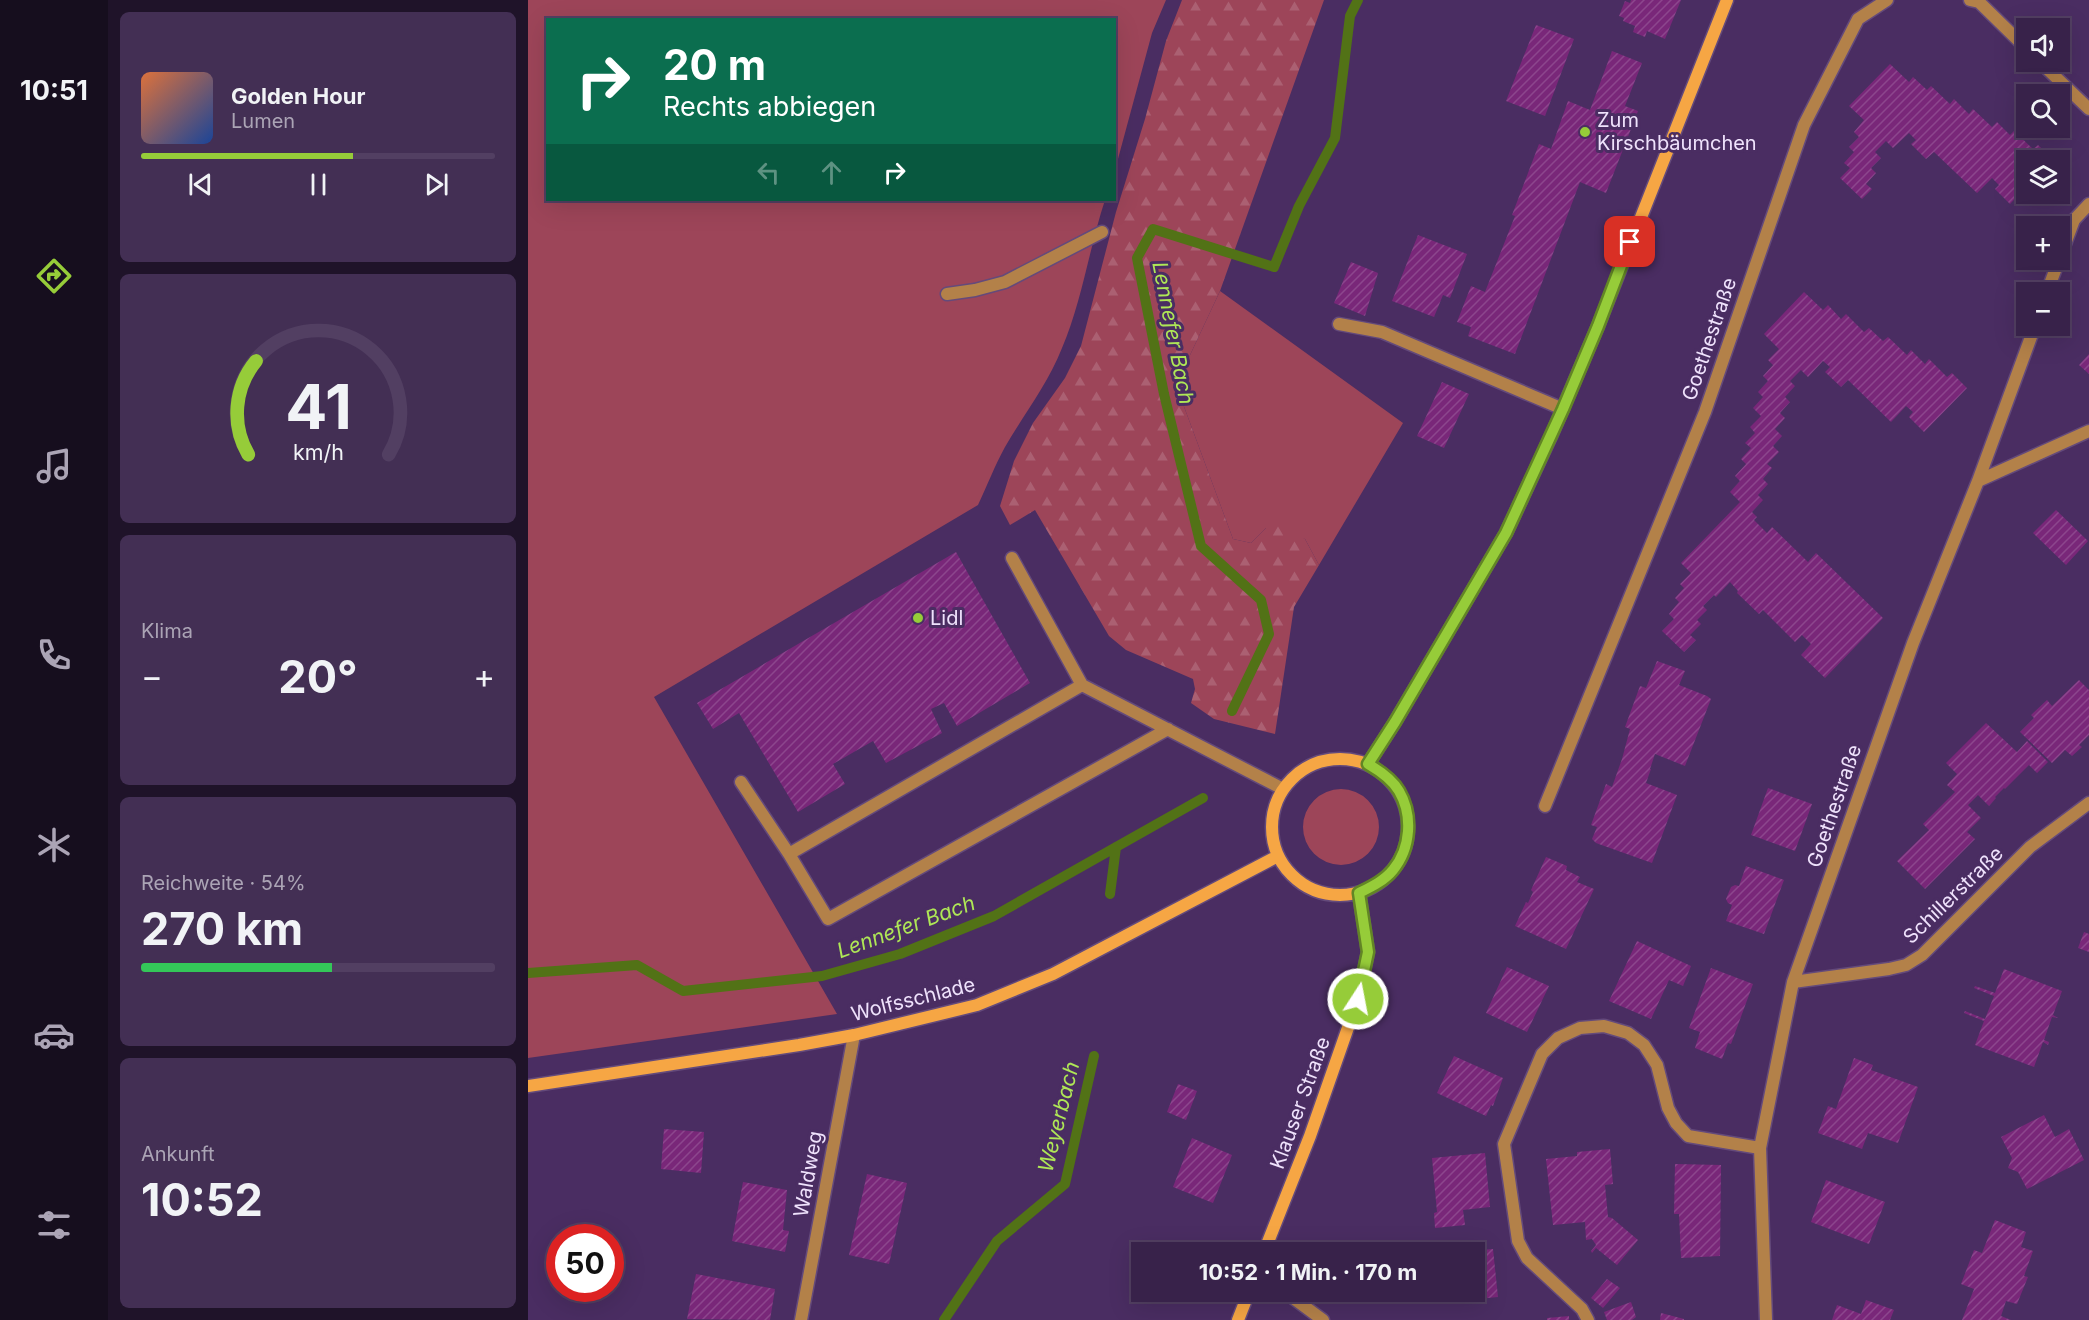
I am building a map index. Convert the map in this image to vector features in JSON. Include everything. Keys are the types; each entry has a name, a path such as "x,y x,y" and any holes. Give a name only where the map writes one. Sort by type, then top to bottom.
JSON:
{"main road":[{"path":"1368,764 1506,533 1598,326 1727,0"},
{"path":"1344,758 1368,764 1386,775 1399,791 1407,811 1409,831 1404,852 1394,870 1377,884 1359,893 1335,895 1312,889 1292,875 1278,856 1273,840 1272,822 1275,805 1283,789 1299,772 1320,761 1344,758"},
{"name":"Wolfsschlade","path":"528,1086 799,1045 854,1035 977,1005 1053,974 1278,856"},
{"name":"Klauser Straße","path":"1268,1242 1310,1136 1358,999 1368,952 1359,893"},
{"path":"1238,1320 1245,1302"}],"street":[{"name":"Goethestraße","path":"1545,806 1705,412 1804,125 1858,19 1887,0"},
{"path":"1970,0 1979,2 2016,38"},
{"path":"2050,72 2089,109"},
{"path":"2051,282 2074,220 2089,204"},
{"path":"947,294 1005,282 1102,232"},
{"path":"1339,324 1382,332 1563,409"},
{"name":"Goethestraße","path":"1766,1320 1760,1148 1793,982 1913,644 1978,481 2031,336"},
{"path":"1978,481 2089,431"},
{"path":"1012,558 1082,685 1283,789"},
{"path":"789,854 1082,685"},
{"path":"741,782 789,854 828,919 1168,729"},
{"name":"Schillerstraße","path":"1793,982 1906,965 1922,955 2030,847 2089,803"},
{"path":"1588,1320 1582,1309 1527,1258 1518,1241 1504,1143 1542,1054 1558,1038 1580,1028 1604,1026 1628,1033 1644,1045 1657,1065 1668,1108 1676,1123 1688,1136 1760,1148"},
{"name":"Waldweg","path":"801,1320 854,1035"},
{"path":"1299,1302 1323,1320"}],"green space":[{"path":"528,0 1166,0 1152,33 1116,166 1116,18 546,18 546,201 1105,201 1075,312 1062,348 1043,386 1005,447 978,505 654,697 837,1014 528,1058"},
{"path":"1182,0 1324,0 1220,291 1176,385 1233,539 1251,543 1266,528 1281,524 1305,539 1319,565 1294,607 1275,734 1214,719 1191,703 1195,689 1193,679 1126,650 1109,636 1035,510 1010,525 1000,506 1014,461 1033,423 1065,378 1081,346 1116,212 1166,41"},
{"path":"1220,291 1403,423 1319,565 1305,539 1266,528 1251,543 1233,539 1176,385"},
{"path":"1334,789 1348,789 1362,795 1373,806 1379,820 1376,842 1368,854 1348,865 1334,865 1320,859 1309,848 1303,834 1303,820 1309,806 1320,795"}],"building":[{"path":"1631,0 1681,0 1665,39 1647,31 1645,37 1633,32 1635,26 1623,21 1624,18 1619,16 1625,1 1630,3"},
{"path":"1536,25 1574,39 1545,116 1506,101"},
{"path":"1612,51 1642,63 1625,106 1638,111 1606,193 1580,182 1515,354 1468,336 1471,327 1457,322 1471,286 1485,292 1515,216 1512,215 1539,144 1551,149 1568,101 1590,110"},
{"path":"1890,64 1909,82 1913,77 1927,90 1931,86 1950,104 1954,99 1969,114 1973,109 1992,127 1997,122 2010,135 2014,131 2016,138 2021,138 2033,149 2038,145 2043,150 2016,150 2016,198 2010,204 1995,189 1999,185 1992,178 1977,193 1934,152 1926,159 1911,144 1916,140 1909,133 1893,148 1886,141 1875,152 1881,158 1871,168 1876,173 1866,184 1872,189 1862,199 1840,178 1850,168 1844,163 1854,152 1849,147 1859,137 1854,132 1864,120 1849,106"},
{"path":"1418,235 1467,254 1450,298 1443,295 1434,317 1392,301"},
{"path":"1351,262 1378,273 1365,316 1334,303"},
{"path":"1804,292 1823,310 1828,305 1841,319 1846,314 1864,332 1869,328 1883,341 1888,337 1907,355 1911,350 1925,364 1929,359 1947,377 1952,373 1967,388 1924,432 1909,417 1913,412 1906,406 1891,422 1848,380 1841,387 1825,372 1830,367 1823,361 1808,377 1801,370 1790,381 1795,386 1785,397 1790,402 1780,413 1785,418 1775,429 1782,436 1773,446 1779,452 1767,464 1772,468 1763,479 1768,484 1758,495 1763,500 1752,512 1757,517 1754,520 1767,533 1772,527 1808,562 1816,553 1883,618 1825,678 1801,655 1811,644 1802,635 1795,642 1763,610 1759,614 1737,593 1738,591 1730,582 1716,597 1714,595 1703,606 1707,610 1697,620 1701,624 1690,635 1696,640 1684,652 1662,631 1674,619 1669,614 1679,602 1675,598 1684,588 1680,584 1691,573 1681,563 1740,502 1730,492 1740,481 1735,476 1746,464 1741,459 1751,448 1745,443 1755,433 1750,427 1761,416 1753,408 1763,397 1758,392 1768,381 1763,376 1773,365 1768,360 1779,349 1764,334"},
{"path":"2089,354 2089,374 2079,365"},
{"path":"1442,382 1469,394 1444,448 1417,436"},
{"path":"2056,510 2088,541 2066,565 2033,533"},
{"name":"Lidl","path":"956,552 1030,683 957,726 944,703 931,709 942,733 886,763 873,741 833,764 845,784 798,812 739,713 713,729 697,703"},
{"path":"1657,661 1685,671 1679,685 1711,699 1685,766 1655,754 1646,783 1677,795 1652,863 1596,843 1592,839 1597,827 1591,825 1606,784 1612,787 1622,759 1630,729 1625,727 1640,686 1646,688"},
{"path":"2079,680 2089,690 2089,735 2079,745 2082,747 2072,756 2065,750 2052,763 2020,732 2034,718 2031,715 2047,700 2052,706"},
{"path":"1986,723 2017,752 2027,741 2048,762 2037,773 2029,765 1995,797 1989,806 1978,795 1968,805 1981,818 1967,832 1975,839 1925,889 1897,861 1929,830 1923,824 1955,792 1947,785 1957,774 1946,763"},
{"path":"1768,788 1812,804 1795,851 1751,835"},
{"path":"1546,857 1567,866 1566,870 1580,877 1577,882 1594,889 1566,949 1515,926 1533,892 1531,890"},
{"path":"1746,866 1784,880 1764,934 1726,921 1732,905 1726,899 1731,887 1739,886"},
{"path":"2084,932 2089,934 2089,952 2078,948"},
{"path":"1637,941 1691,966 1683,986 1669,980 1651,1019 1609,1001"},
{"path":"1507,967 1549,986 1527,1032 1486,1013"},
{"path":"1711,968 1753,984 1731,1044 1728,1043 1722,1059 1695,1048 1700,1032 1689,1028"},
{"path":"2004,969 2062,991 2053,1015 2058,1018 2052,1017 2044,1040 2049,1042 2048,1045 2043,1042 2034,1067 1975,1045 1984,1021 1964,1013 1965,1011 1985,1019 1994,996 1974,988 1975,986 1995,993"},
{"path":"1454,1056 1503,1078 1493,1106 1491,1105 1486,1116 1437,1093"},
{"path":"1854,1058 1873,1065 1871,1070 1918,1087 1898,1143 1868,1133 1862,1149 1818,1133 1828,1106 1836,1109"},
{"path":"1178,1084 1197,1091 1186,1120 1167,1112"},
{"path":"2044,1115 2055,1137 2069,1129 2084,1160 2027,1189 2018,1172 2008,1168 2012,1158 2001,1137"},
{"path":"664,1129 704,1132 701,1173 661,1169"},
{"path":"1192,1138 1232,1155 1213,1203 1173,1187"},
{"path":"1610,1149 1613,1184 1605,1185 1608,1217 1638,1240 1617,1265 1596,1248 1592,1253 1596,1245 1592,1239 1586,1240 1585,1222 1553,1225 1546,1159 1577,1156 1577,1152"},
{"path":"1485,1153 1490,1207 1463,1210 1465,1225 1435,1228 1434,1213 1437,1212 1432,1158"},
{"path":"1675,1164 1721,1165 1720,1256 1681,1258 1679,1214 1674,1214"},
{"path":"867,1174 907,1183 889,1264 849,1255"},
{"path":"1826,1180 1885,1202 1869,1244 1811,1222"},
{"path":"743,1182 787,1190 783,1230 789,1231 785,1252 732,1241"},
{"path":"1995,1220 2026,1232 2021,1247 2033,1251 2024,1276 2028,1277 2017,1304 2006,1301 2001,1316 2011,1320 1962,1320 1974,1289 1961,1284 1974,1250 1982,1253"},
{"path":"1493,1249 1498,1297 1485,1298 1485,1250"},
{"path":"696,1274 775,1289 770,1320 687,1319"},
{"path":"1607,1279 1620,1288 1603,1308 1591,1298"},
{"path":"1866,1300 1894,1310 1890,1320 1832,1320 1837,1305 1861,1314"},
{"path":"1631,1302 1636,1317 1632,1320 1607,1320 1604,1312"},
{"path":"1661,1313 1684,1319 1684,1320 1660,1320"},
{"path":"1569,1316 1569,1320 1547,1320 1547,1318"}],"waterway":[{"name":"Lennefer Bach","path":"1232,711 1269,634 1261,600 1201,546 1164,394 1137,258 1153,229 1274,267 1299,206 1335,138 1350,16 1358,0"},
{"name":"Lennefer Bach","path":"528,973 637,965 683,991 822,976 900,954 994,916 1203,798"},
{"name":"Weyerbach","path":"1110,894 1116,847"},
{"name":"Weyerbach","path":"944,1320 997,1241 1065,1184 1094,1056"}],"place":[{"name":"Zum Kirschbäumchen","path":"1585,132"},
{"name":"Lidl","path":"918,618"}],"route":[{"path":"1358,999 1368,952 1359,893 1377,884 1394,870 1404,852 1409,831 1407,811 1399,791 1386,775 1368,764 1506,533 1563,409 1630,242"}]}
